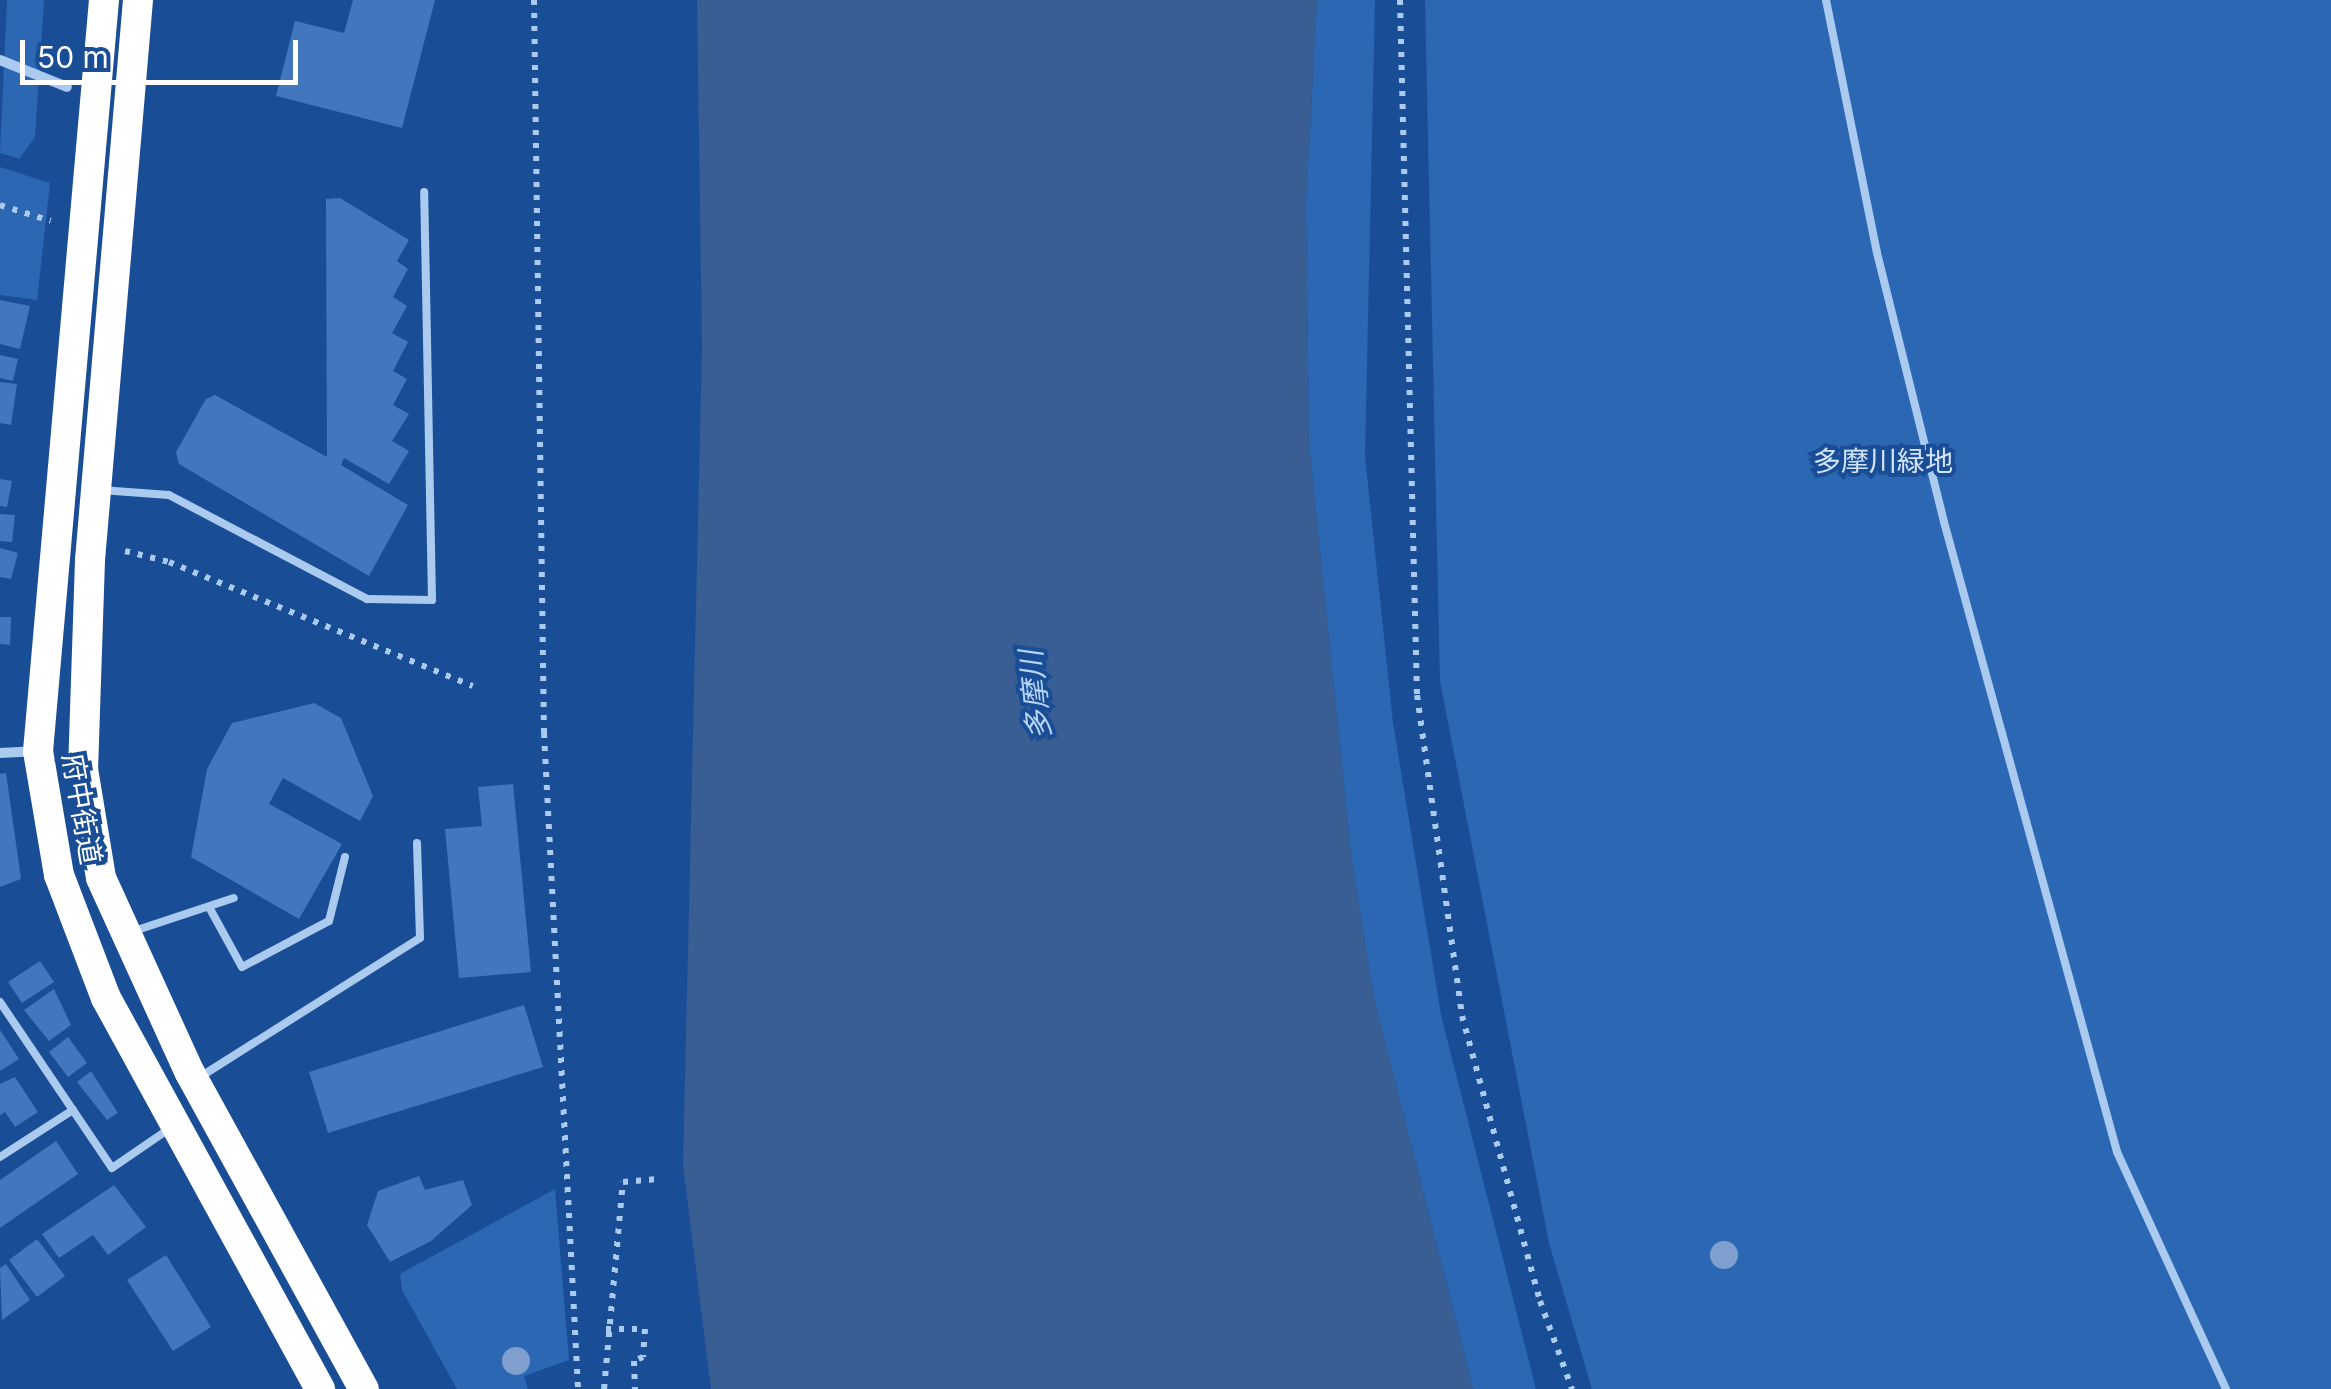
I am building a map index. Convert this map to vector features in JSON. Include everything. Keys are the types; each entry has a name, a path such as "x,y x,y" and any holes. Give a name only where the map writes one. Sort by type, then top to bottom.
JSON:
{"highway":[{"name":"府中街道","path":"104,0 38,751 59,875 106,998 318,1388"},
{"name":"府中街道","path":"138,0 96,490 83,770 101,878 126,934 194,1081 364,1389"}],"street":[{"path":"0,60 67,87"},
{"path":"0,752 38,751"}],"lane":[{"path":"1826,0 1877,254 1939,502 2117,1152 2226,1389"},
{"path":"96,490 169,495 253,545 367,599 432,600 424,192"},
{"path":"194,1081 420,938 417,843"},
{"path":"209,907 242,967 329,921 344,857"},
{"path":"126,934 234,898"},
{"path":"0,1002 112,1168 173,1127"},
{"path":"0,1157 74,1110"}],"path":[{"path":"534,0 544,734 578,1389"},
{"path":"1400,0 1417,695 1462,1016 1540,1301 1572,1389"},
{"path":"0,206 56,222"},
{"path":"125,551 170,562 473,686"},
{"path":"604,1389 606,1329 623,1182 658,1179"},
{"path":"606,1329 644,1329 643,1356 634,1361 635,1389"}],"green space":[{"path":"7,0 44,0 35,137 19,159 0,153"},
{"path":"1317,0 1375,0 1365,456 1393,723 1441,1015 1536,1389 1473,1389 1373,993 1351,854 1309,443 1306,203"},
{"name":"多摩川緑地","path":"1425,0 2331,0 2331,1389 1592,1389 1549,1243 1440,681"},
{"path":"0,167 50,183 37,300 0,295"},
{"path":"555,1189 569,1360 524,1376 528,1389 457,1389 402,1290 400,1274"}],"water":[{"name":"多摩川","path":"697,0 1317,0 1306,203 1309,443 1351,854 1373,993 1473,1389 711,1389 683,1165 702,348"}],"building":[{"path":"353,0 435,0 402,128 276,96 295,21 344,33"},
{"path":"340,198 409,240 397,261 408,269 393,297 407,306 392,333 408,342 393,371 407,379 393,405 409,414 392,441 409,451 389,484 344,458 341,465 408,505 369,576 179,464 176,452 206,399 215,395 327,457 326,199"},
{"path":"0,300 30,306 20,349 0,344"},
{"path":"0,355 18,359 13,381 0,378"},
{"path":"0,382 17,384 11,425 0,423"},
{"path":"0,479 12,481 7,507 0,506"},
{"path":"0,514 15,515 12,542 0,541"},
{"path":"0,548 18,553 11,579 0,577"},
{"path":"0,617 11,617 10,645 0,644"},
{"path":"314,703 341,718 373,796 360,821 283,778 269,804 342,844 299,919 191,857 207,769 232,723"},
{"path":"6,773 21,879 0,887 0,774"},
{"path":"513,784 531,972 459,978 445,829 482,826 478,787"},
{"path":"40,961 54,982 22,1003 8,982"},
{"path":"54,989 71,1025 49,1041 24,1010"},
{"path":"524,1005 543,1067 328,1133 309,1072"},
{"path":"0,1030 19,1059 0,1071"},
{"path":"68,1037 87,1063 68,1077 49,1052"},
{"path":"91,1071 118,1113 107,1120 77,1082"},
{"path":"15,1077 38,1112 15,1127 5,1112 0,1115 0,1084"},
{"path":"56,1141 78,1174 0,1228 0,1180"},
{"path":"419,1176 425,1190 463,1180 472,1205 431,1241 390,1262 367,1225 378,1191"},
{"path":"114,1185 146,1227 108,1255 93,1235 59,1258 42,1234"},
{"path":"37,1239 65,1276 37,1297 9,1260"},
{"path":"166,1255 211,1327 173,1351 127,1280"},
{"path":"6,1264 30,1300 2,1320 0,1268"}]}
